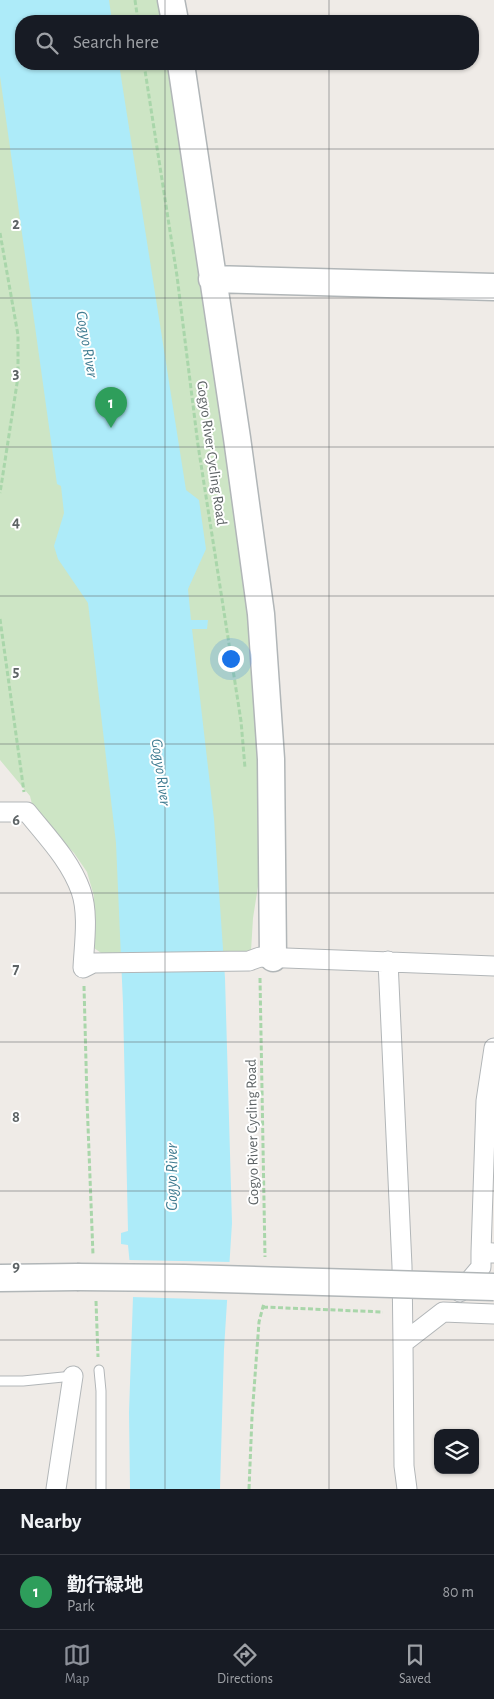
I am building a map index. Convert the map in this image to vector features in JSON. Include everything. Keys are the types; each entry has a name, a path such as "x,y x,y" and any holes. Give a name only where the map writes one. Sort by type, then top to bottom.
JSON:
{"street":[{"path":"172,0 174,15"},
{"path":"182,70 261,614 271,759 261,959"},
{"path":"212,279 494,287"},
{"path":"0,812 27,812 66,860 82,892 86,921 88,966 261,959 388,961 494,966"},
{"path":"388,961 402,1266 404,1466 407,1489"},
{"path":"403,1343 443,1312 481,1267 488,1252 486,1101 494,1048"},
{"path":"0,1278 85,1269 185,1278 494,1287"},
{"path":"443,1312 494,1314"},
{"path":"56,1489 73,1376"}],"lane":[{"path":"99,1370 101,1391 101,1489"},
{"path":"0,1382 73,1376"}],"path":[{"path":"135,0 137,15"},
{"name":"Gogyo River Cycling Road","path":"145,70 177,276 198,444 241,720 246,769"},
{"path":"0,233 18,335 18,377 0,493"},
{"path":"0,619 27,812"},
{"name":"Gogyo River Cycling Road","path":"261,959 265,1263"},
{"path":"85,1269 88,966"},
{"path":"249,1489 259,1322 264,1296"},
{"path":"96,1300 99,1370"},
{"path":"263,1307 403,1313"}],"green space":[{"path":"0,0 159,0 162,15 15,15 15,70 170,70 244,574 254,675 260,757 261,820 259,880 253,918 251,951 104,955 94,948 94,896 87,872 74,853 34,812 30,796 0,760"}],"water":[{"name":"Gogyo River","path":"0,0 109,0 111,15 15,15 15,70 120,70 186,490 199,500 206,549 188,589 191,620 208,620 207,629 192,629 214,819 225,978 232,1223 224,1349 220,1489 130,1489 129,1412 133,1297 128,1245 121,1244 121,1233 128,1231 123,1004 116,843 88,603 58,559 54,546 64,513 61,486 57,484 0,76"}],"pier":[{"path":"127,1260 232,1262 230,1300 131,1297"}],"place":[{"name":"勤行緑地","path":"111,428"}]}
